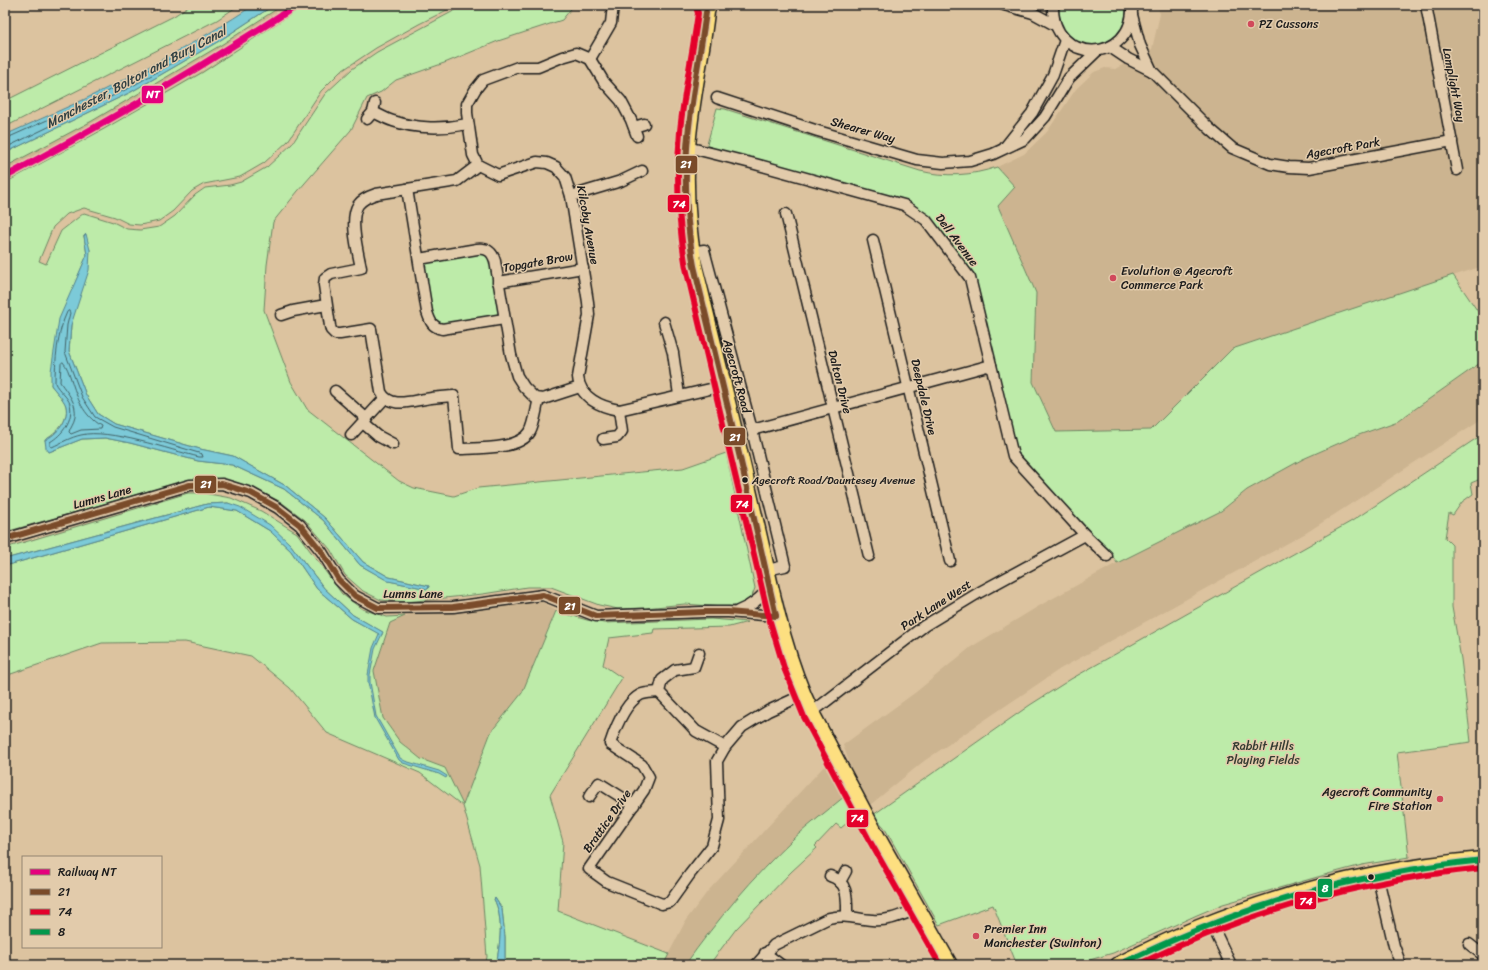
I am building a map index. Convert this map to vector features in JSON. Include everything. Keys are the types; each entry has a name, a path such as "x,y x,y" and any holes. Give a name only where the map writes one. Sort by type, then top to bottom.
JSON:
{"main road":[{"name":"Agecroft Road","path":"706,7 687,147 686,198 688,233 722,386 767,570 776,616 792,665 811,713 875,834 949,965"},
{"path":"1119,965 1144,960 1210,923 1287,897 1347,880 1377,874 1483,860"}],"street":[{"path":"590,59 611,23 613,5"},
{"path":"1004,5 1033,13 1055,25"},
{"path":"1053,5 1055,25 1065,40 1074,46 1085,50 1097,51 1110,47 1121,39 1129,28 1132,10"},
{"name":"Lamplight Way","path":"1426,5 1457,170"},
{"path":"1132,10 1140,45 1152,71"},
{"path":"1004,149 1032,113 1043,94 1053,75 1065,40"},
{"path":"1110,47 1128,59 1152,71"},
{"name":"Shearer Way","path":"717,98 818,131 917,160 943,163 957,162 981,158 1025,139 1045,117 1069,78 1097,51"},
{"path":"539,399 531,430 523,439 508,445 459,449 454,396 430,398 404,403 394,402 385,398 381,392 371,329 340,334 335,334 331,330 326,305 324,285 325,278 331,274 361,268 355,230 355,215 358,205 362,201 373,195 457,181 478,164 473,155 468,124 467,104 475,90 484,80 512,68 538,67 562,57 576,54 590,59 604,82 621,101 635,132 644,124"},
{"name":"Agecroft Park","path":"1152,71 1210,129 1232,148 1270,164 1309,168 1452,141"},
{"path":"372,111 392,121 403,124 440,127 468,124"},
{"name":"Dell Avenue","path":"687,147 904,205 926,220 970,278 1013,456 1085,535 1107,556"},
{"name":"Kilcoby Avenue","path":"478,164 498,175 537,162 547,163 556,167 565,177 571,196 589,315 578,377 580,387"},
{"path":"571,196 621,181 643,171"},
{"path":"407,189 427,312 430,322 433,326 442,329 504,319"},
{"name":"Dalton Drive","path":"786,214 869,556"},
{"name":"Deepdale Drive","path":"874,240 950,561"},
{"path":"418,259 466,250 487,250 493,256 511,355 517,376 529,393 535,398 549,398 580,387 589,399 612,409 619,410 722,386"},
{"name":"Agecroft Road","path":"691,252 704,250 752,430 785,566 767,570"},
{"name":"Topgate Brow","path":"498,282 583,268"},
{"path":"281,315 326,305"},
{"path":"664,322 673,353 679,395"},
{"path":"752,430 991,365"},
{"path":"335,391 378,436 393,444"},
{"path":"351,435 385,398"},
{"path":"603,439 617,437 622,431 619,410"},
{"name":"Lumns Lane","path":"5,539 190,485 222,484 251,493 278,508 300,525 322,552 338,580 356,596 378,608 453,607 543,595 596,616 704,612 734,612 776,616"},
{"name":"Park Lane West","path":"811,713 924,626 980,592 1085,535"},
{"path":"734,612 748,608 755,603 770,587"},
{"path":"699,653 694,667 675,670 662,680 659,692 696,731 725,747"},
{"name":"Brattice Drive","path":"659,692 640,695 628,706 617,725 610,744 642,765 649,777 644,790 589,869 607,882 662,904 670,902 712,846 719,820 717,761 725,747 742,727 768,711 803,695"},
{"path":"589,797 599,783 634,805"},
{"path":"840,882 846,872"},
{"path":"1377,874 1394,946 1401,965"},
{"path":"830,876 836,878 845,888 847,916"},
{"path":"756,965 765,953 774,945 829,918 847,916 873,920 885,920 918,909"},
{"path":"1210,923 1230,965"},
{"path":"1469,944 1483,955"},
{"path":"765,953 781,965"}],"shaded area":[{"path":"274,5 328,5 5,204 5,153 131,92 219,41"},
{"path":"1157,5 1483,5 1483,266 1232,349 1151,430 1056,432 1033,382 1036,293 998,206 997,167 1024,154 1047,132 1076,89 1094,72 1105,68 1115,69 1152,49 1160,14"},
{"path":"1483,361 1483,418 1306,533 1060,669 924,761 870,805 857,781 843,792 855,816 841,828 836,824 815,846 817,848 791,872 736,929 709,965 663,965 686,920 708,891 828,762 837,781 852,770 843,745 916,692 971,647 1039,606 1117,563 1221,511 1247,490 1303,459 1353,437 1398,421"},
{"path":"538,599 556,611 522,693 491,732 463,806 445,768 421,759 400,742 383,718 374,671 390,623 413,613"}],"green space":[{"path":"190,5 239,5 217,20 5,127 5,101 174,16"},
{"path":"274,5 283,5 221,45 92,121 5,167 5,153 131,92 219,41"},
{"path":"305,5 457,5 376,48 340,72 321,91 288,141 264,163 240,177 204,184 192,191 173,211 159,221 140,225 129,224 115,217 84,208 67,214 53,227 39,261 46,264 61,231 84,213 113,222 127,229 140,230 159,227 175,216 195,195 205,188 241,182 267,167 292,144 325,94 352,69 377,52 463,6 574,5 562,20 498,41 447,62 396,80 381,92 367,98 351,130 273,222 267,265 264,310 291,382 307,409 399,481 414,488 454,496 478,488 683,468 726,453 755,588 752,596 745,601 743,605 723,607 685,604 618,609 599,605 551,587 527,587 483,594 406,602 381,600 363,591 345,575 330,549 305,520 281,502 253,488 223,480 188,480 9,531 5,495 5,183 104,129 203,72","holes":["84,236 90,250 71,325 69,351 86,395 98,414 114,424 200,449 233,456 286,486 325,518 363,562 389,577 429,586 428,589 389,581 360,565 323,520 284,489 232,465 198,461 105,438 82,439 49,452 45,440 58,430 66,417 65,403 51,385 76,281 87,255"]},
{"path":"1059,5 1126,5 1124,24 1116,37 1104,44 1090,46 1077,42 1066,34 1059,21"},
{"path":"717,108 725,109 920,171 958,175 997,167 1015,187 998,206 1036,293 1033,382 1056,432 1151,430 1232,349 1453,275 1483,319 1483,361 1398,421 1353,437 1303,459 1247,490 1221,511 1117,563 1108,549 1078,521 1017,456 978,287 951,241 915,205 706,148"},
{"path":"466,252 489,253 502,318 441,326 434,324 421,260"},
{"name":"Rabbit Hills Playing Fields","path":"1483,434 1483,478 1471,483 1473,494 1462,502 1453,515 1449,513 1445,538 1452,545 1452,607 1461,659 1471,742 1397,752 1409,857 1362,865 1223,904 1113,953 1073,965 1017,965 993,905 939,925 884,827 873,815 1030,705 1071,679 1352,521"},
{"path":"188,493 203,493 231,498 261,511 297,533 342,594 362,609 387,617 405,616 390,623 374,671 383,718 400,742 421,759 445,768 463,805 491,732 522,693 556,611 587,620 604,623 711,619 748,622 729,627 654,629 653,633 609,638 603,665 622,678 550,795 563,842 558,911 669,954 664,964 505,965 505,937 502,909 495,898 500,923 499,949 496,965 485,965 487,957 480,865 463,806 420,773 327,733 290,688 251,656 185,642 102,643 5,676 5,566 209,507 237,511 270,531 291,551 317,589 352,619 382,635 382,632 353,615 324,588 290,544 228,503 207,504 5,559 5,548"},
{"path":"845,796 855,816 841,828 836,824 815,846 817,848 791,872 736,929 709,965 685,965 723,915 764,868 812,822"}],"water":[{"name":"Manchester, Bolton and Bury Canal","path":"254,5 274,5 219,41 131,92 5,153 5,135 83,100 149,67 213,31"},
{"path":"86,234 90,250 89,270 71,325 69,351 86,395 98,414 114,424 200,449 233,456 286,486 325,518 363,562 389,577 429,586 428,589 388,581 360,565 323,520 284,489 232,465 198,461 105,438 82,439 49,452 46,448 45,440 58,431 66,417 66,406 51,385 51,371 59,319 87,255 84,236"},
{"path":"228,503 240,507 270,525 290,544 324,588 353,615 383,632 375,649 370,675 376,716 400,758 405,761 439,771 447,776 446,778 439,774 403,763 399,760 375,718 368,675 373,648 379,634 352,619 317,589 291,551 270,531 237,511 209,507 5,566 5,559 207,504"},
{"path":"495,898 502,909 505,937 505,965 496,965 499,949 500,923"}],"rail line":[{"name":"NT","path":"5,177 153,94 225,51 297,5"}],"transit line":[{"name":"74","path":"696,7 698,13 680,131 678,200 681,234 686,268 769,618 784,668 804,717 868,838 940,965"},
{"name":"21","path":"706,12 688,131 686,192 690,237 694,266 776,616"},
{"name":"21","path":"5,539 190,485 222,484 251,493 278,508 300,525 322,552 339,580 355,596 378,608 453,607 543,595 596,616 704,612 728,612 776,616"},
{"name":"8","path":"1119,965 1208,926 1296,896 1387,874 1483,860"},
{"name":"74","path":"1137,965 1221,929 1306,901 1393,881 1438,873 1483,868"}],"place":[{"name":"PZ Cussons","path":"1251,24"},
{"name":"Evolution @ Agecroft Commerce Park","path":"1113,278"},
{"name":"Agecroft Road/Dauntesey Avenue","path":"745,480"},
{"name":"Agecroft Community Fire Station","path":"1440,799"},
{"name":"Premier Inn Manchester (Swinton)","path":"976,936"}]}
